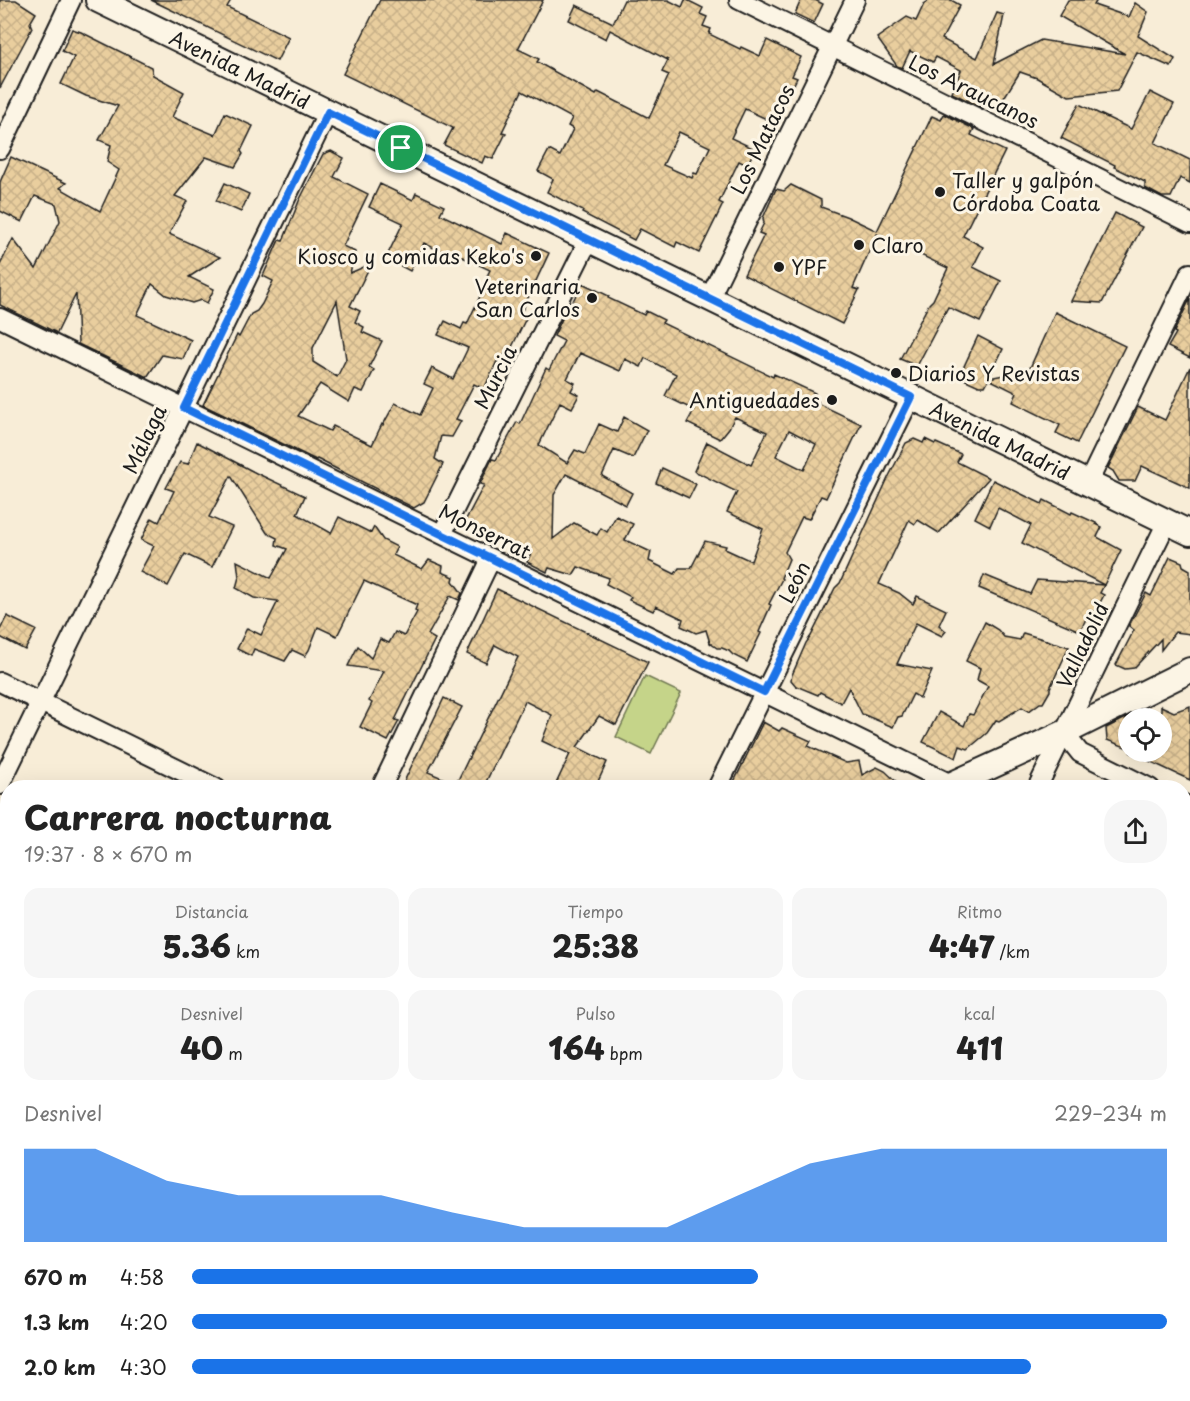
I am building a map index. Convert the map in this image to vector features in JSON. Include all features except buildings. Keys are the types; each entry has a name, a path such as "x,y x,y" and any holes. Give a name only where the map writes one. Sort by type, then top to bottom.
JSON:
{"main road":[{"name":"Avenida Madrid","path":"98,0 1190,533"},
{"path":"960,780 1064,733 1190,670"}],"street":[{"path":"0,149 71,0"},
{"name":"Los Araucanos","path":"739,0 1190,223"},
{"name":"Los Matacos","path":"709,299 855,0"},
{"name":"Málaga","path":"2,780 328,112"},
{"name":"Murcia","path":"442,534 589,239"},
{"path":"1088,483 1190,273"},
{"name":"Monserrat","path":"0,318 764,692 935,780"},
{"name":"León","path":"721,780 911,397"},
{"name":"Valladolid","path":"1041,780 1167,522"},
{"path":"385,780 491,560"},
{"path":"0,682 200,780"},
{"path":"1064,733 1080,753 1134,780"}],"green space":[{"path":"645,676 681,693 651,754 616,737"}],"place":[{"name":"Taller y galpón Córdoba Coata","path":"940,192"},
{"name":"Claro","path":"859,245"},
{"name":"Kiosco y comidas Keko's","path":"536,256"},
{"name":"YPF","path":"779,267"},
{"name":"Veterinaria San Carlos","path":"592,298"},
{"name":"Diarios Y Revistas","path":"896,373"},
{"name":"Antiguedades","path":"832,400"}],"route":[{"path":"328,112 401,148 911,397 764,692 184,408 328,112"}]}
